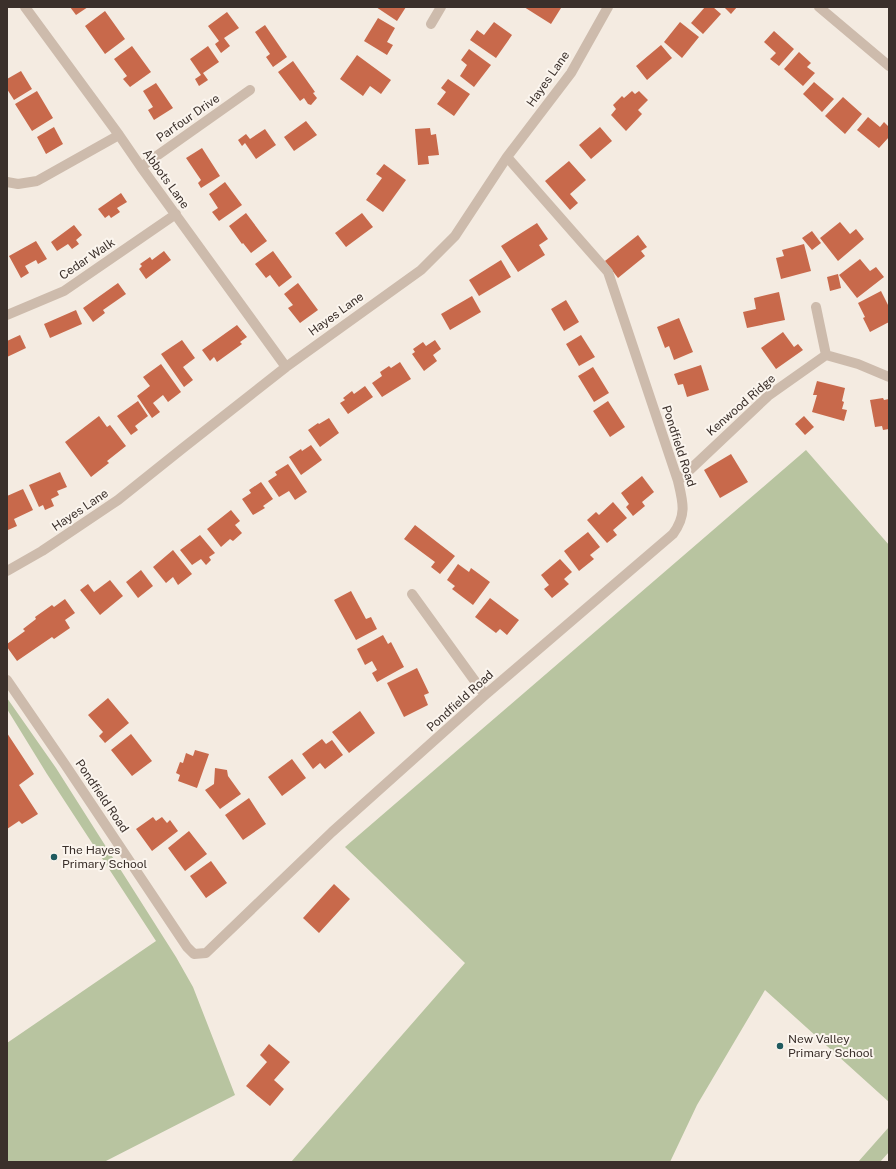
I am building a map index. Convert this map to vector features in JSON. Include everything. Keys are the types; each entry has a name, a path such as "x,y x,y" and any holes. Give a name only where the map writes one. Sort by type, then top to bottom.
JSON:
{"street":[{"name":"Abbots Lane","path":"25,7 286,367"},
{"path":"431,24 441,7"},
{"name":"Hayes Lane","path":"7,571 42,551 118,500 286,367 420,270 454,236 507,157 571,73 608,7"},
{"path":"819,7 889,66"},
{"name":"Parfour Drive","path":"141,167 250,90"},
{"path":"7,182 18,184 37,181 119,135"},
{"name":"Pondfield Road","path":"7,680 186,947 194,954 206,953 332,832 485,695 673,534 680,525 683,513 683,502 678,481 608,272 507,157"},
{"name":"Cedar Walk","path":"7,315 64,291 176,214"},
{"path":"816,307 826,355 858,364 889,377"},
{"name":"Kenwood Ridge","path":"678,481 768,396 826,355"},
{"path":"412,594 485,695"}],"green space":[{"path":"806,450 889,545 889,1102 765,990 697,1105 670,1162 291,1162 465,963 345,847"},
{"path":"7,698 56,768 176,957 193,987 235,1095 104,1162 7,1162 7,1043 156,941 47,774 7,709"},
{"path":"889,1127 889,1152 880,1162 858,1162"}],"building":[{"path":"70,7 88,7 76,15"},
{"path":"376,7 406,7 397,21"},
{"path":"524,7 558,7 561,8 551,24"},
{"path":"705,7 713,7 721,14 703,34 691,23"},
{"path":"724,7 737,7 731,14"},
{"path":"105,11 125,39 105,54 85,26"},
{"path":"227,12 239,28 224,38 230,46 221,53 215,44 219,41 208,26"},
{"path":"378,18 395,28 387,42 393,45 387,55 364,41"},
{"path":"494,22 512,35 496,58 470,40 477,30 484,35"},
{"path":"680,22 699,37 682,58 664,42"},
{"path":"265,25 287,57 273,67 266,57 270,54 255,32"},
{"path":"774,31 794,49 779,66 770,59 776,53 764,42"},
{"path":"661,45 672,58 647,80 636,66"},
{"path":"132,46 151,72 130,87 123,79 127,76 114,59"},
{"path":"208,46 219,62 203,73 208,80 199,86 195,79 201,75 190,59"},
{"path":"469,49 491,65 474,87 460,76 467,65 461,60"},
{"path":"799,52 811,63 807,67 815,73 803,86 784,69"},
{"path":"357,55 391,80 381,94 370,86 363,96 340,79"},
{"path":"293,61 315,92 313,93 317,98 311,105 308,104 304,98 300,101 278,72"},
{"path":"21,71 32,89 14,100 7,89 7,79"},
{"path":"448,79 470,94 454,116 437,104 446,92 441,88"},
{"path":"814,82 834,99 822,112 803,94"},
{"path":"156,83 173,108 154,120 148,110 153,107 143,91"},
{"path":"37,91 53,118 32,131 15,104"},
{"path":"632,91 635,94 639,91 648,100 638,110 642,114 626,131 611,115 616,109 613,105 622,96 624,98"},
{"path":"843,97 862,114 845,134 825,116"},
{"path":"868,117 880,127 884,122 889,127 889,137 879,148 857,130"},
{"path":"306,121 317,135 294,151 284,137"},
{"path":"54,127 63,144 46,154 37,137"},
{"path":"600,127 612,141 591,159 579,145"},
{"path":"430,128 431,135 436,134 439,155 428,156 429,164 418,165 415,129"},
{"path":"265,129 276,145 256,159 245,143 242,146 238,140 246,134 250,139"},
{"path":"202,148 220,176 201,188 198,183 201,180 186,158"},
{"path":"569,161 586,180 570,194 578,203 570,210 545,181"},
{"path":"384,164 406,180 383,212 366,200 382,178 376,174"},
{"path":"225,182 242,205 219,221 212,212 218,208 209,194"},
{"path":"121,193 127,202 117,208 120,212 111,218 109,215 105,218 98,209"},
{"path":"246,213 267,241 251,253 243,243 242,244 229,226"},
{"path":"362,213 373,227 346,247 335,233"},
{"path":"840,222 850,234 856,229 864,239 838,261 820,238"},
{"path":"537,223 548,239 539,245 545,255 518,272 501,246"},
{"path":"74,225 82,235 76,240 79,244 72,249 68,244 57,251 51,242"},
{"path":"812,231 821,243 812,250 802,238"},
{"path":"638,235 647,247 641,251 645,256 618,278 605,261"},
{"path":"36,241 47,259 38,264 36,260 25,266 29,273 21,278 9,256"},
{"path":"804,244 811,271 781,279 776,258 784,256 782,250"},
{"path":"164,251 171,260 146,279 139,269 142,266 140,264 150,257 152,260"},
{"path":"273,251 292,277 279,287 270,275 266,278 255,264"},
{"path":"860,259 870,271 876,267 884,277 857,298 839,275"},
{"path":"501,260 511,277 479,296 469,280"},
{"path":"838,274 841,288 830,291 827,277"},
{"path":"118,283 126,294 103,310 105,313 93,322 83,308"},
{"path":"298,283 318,310 300,323 288,308 293,305 284,294"},
{"path":"881,291 889,307 889,322 870,332 858,303"},
{"path":"779,292 785,320 747,328 743,312 756,309 754,298"},
{"path":"472,296 481,312 450,330 441,314"},
{"path":"566,300 579,322 564,331 551,309"},
{"path":"76,310 82,324 50,338 44,324"},
{"path":"679,318 693,352 674,360 669,346 665,348 657,327"},
{"path":"237,325 247,337 240,342 242,344 217,362 214,357 210,361 202,350"},
{"path":"783,332 794,347 798,344 803,350 776,369 761,348"},
{"path":"20,335 26,348 7,357 7,341"},
{"path":"581,335 595,357 579,366 566,344"},
{"path":"182,340 195,358 183,367 193,380 184,387 161,354"},
{"path":"435,340 441,349 433,355 437,361 424,371 412,354 415,352 413,349 423,342 426,346"},
{"path":"400,362 411,379 382,397 372,383 382,376 380,372 389,366 391,368"},
{"path":"161,364 181,392 168,402 163,395 153,403 160,412 152,418 137,396 150,386 143,377"},
{"path":"701,365 709,390 687,397 683,384 678,385 674,374"},
{"path":"593,367 609,393 594,402 578,376"},
{"path":"817,381 845,388 842,409 847,410 844,421 812,412 817,395 813,395"},
{"path":"365,386 373,397 348,414 340,403 345,400 343,398 352,391 354,394"},
{"path":"883,398 884,400 889,399 889,429 883,430 882,426 875,427 870,400"},
{"path":"138,401 148,416 135,426 138,430 131,435 117,416"},
{"path":"608,401 625,427 610,437 593,411"},
{"path":"99,416 107,427 110,425 126,446 107,461 109,463 91,477 65,442"},
{"path":"804,416 814,427 805,435 795,424"},
{"path":"329,418 339,433 320,447 308,430"},
{"path":"311,445 322,460 301,475 289,457 301,449 302,451"},
{"path":"731,454 748,482 720,498 704,470"},
{"path":"288,464 307,492 295,500 289,491 279,497 268,481 277,475 275,472"},
{"path":"60,472 67,487 57,491 59,495 51,499 54,506 45,510 43,505 39,507 29,485"},
{"path":"642,476 654,492 642,502 645,506 633,516 626,507 629,504 621,493"},
{"path":"261,482 273,499 263,506 265,508 253,515 242,499 251,493 249,490"},
{"path":"23,489 33,510 14,519 17,526 8,530 7,496"},
{"path":"613,502 627,518 613,530 617,535 607,543 587,520 596,512 599,515"},
{"path":"231,510 240,521 235,525 242,533 233,541 230,539 221,547 207,529"},
{"path":"415,525 455,556 440,574 431,567 435,562 404,539"},
{"path":"588,532 600,547 590,555 594,559 579,571 564,551"},
{"path":"200,535 215,553 209,557 211,560 206,565 201,559 192,565 180,550"},
{"path":"173,550 192,574 178,585 173,577 166,583 153,567"},
{"path":"560,559 572,572 564,579 569,584 552,598 544,589 549,585 541,575"},
{"path":"458,564 469,572 471,568 490,582 473,605 452,589 455,586 447,580"},
{"path":"141,570 153,586 138,598 126,582"},
{"path":"110,580 123,596 100,615 80,590 88,584 94,592"},
{"path":"351,591 366,619 371,617 377,629 356,640 334,600"},
{"path":"490,598 519,620 507,635 500,629 496,633 475,617"},
{"path":"65,599 75,613 65,620 70,628 54,639 52,637 17,661 7,647 7,644 25,631 23,629 36,619 35,617 52,605 54,607"},
{"path":"383,635 388,644 391,642 404,667 377,682 372,673 377,670 372,661 365,665 357,649"},
{"path":"417,668 429,693 424,695 428,705 404,717 387,683"},
{"path":"108,698 129,723 105,743 99,736 103,732 88,715"},
{"path":"360,711 375,733 349,753 332,732"},
{"path":"7,733 34,774 19,785 38,814 22,824 19,821 7,829"},
{"path":"131,734 152,761 132,776 111,750"},
{"path":"322,739 326,744 332,740 343,755 325,769 320,763 313,769 302,754"},
{"path":"195,750 209,754 197,788 178,781 180,775 176,773 180,762 183,763 186,753 193,756"},
{"path":"292,759 306,778 282,796 268,777"},
{"path":"215,768 227,770 228,776 241,794 220,809 205,790 214,784"},
{"path":"249,798 266,824 243,840 225,815"},
{"path":"153,817 156,821 162,817 167,823 170,820 178,831 152,851 136,829"},
{"path":"189,831 207,854 185,871 168,848"},
{"path":"211,861 227,883 206,898 190,876"},
{"path":"334,884 350,899 319,933 303,918"},
{"path":"269,1044 290,1062 274,1080 284,1089 270,1106 246,1086 267,1062 260,1055"}],"place":[{"name":"The Hayes Primary School","path":"54,857"},
{"name":"New Valley Primary School","path":"780,1046"}]}
